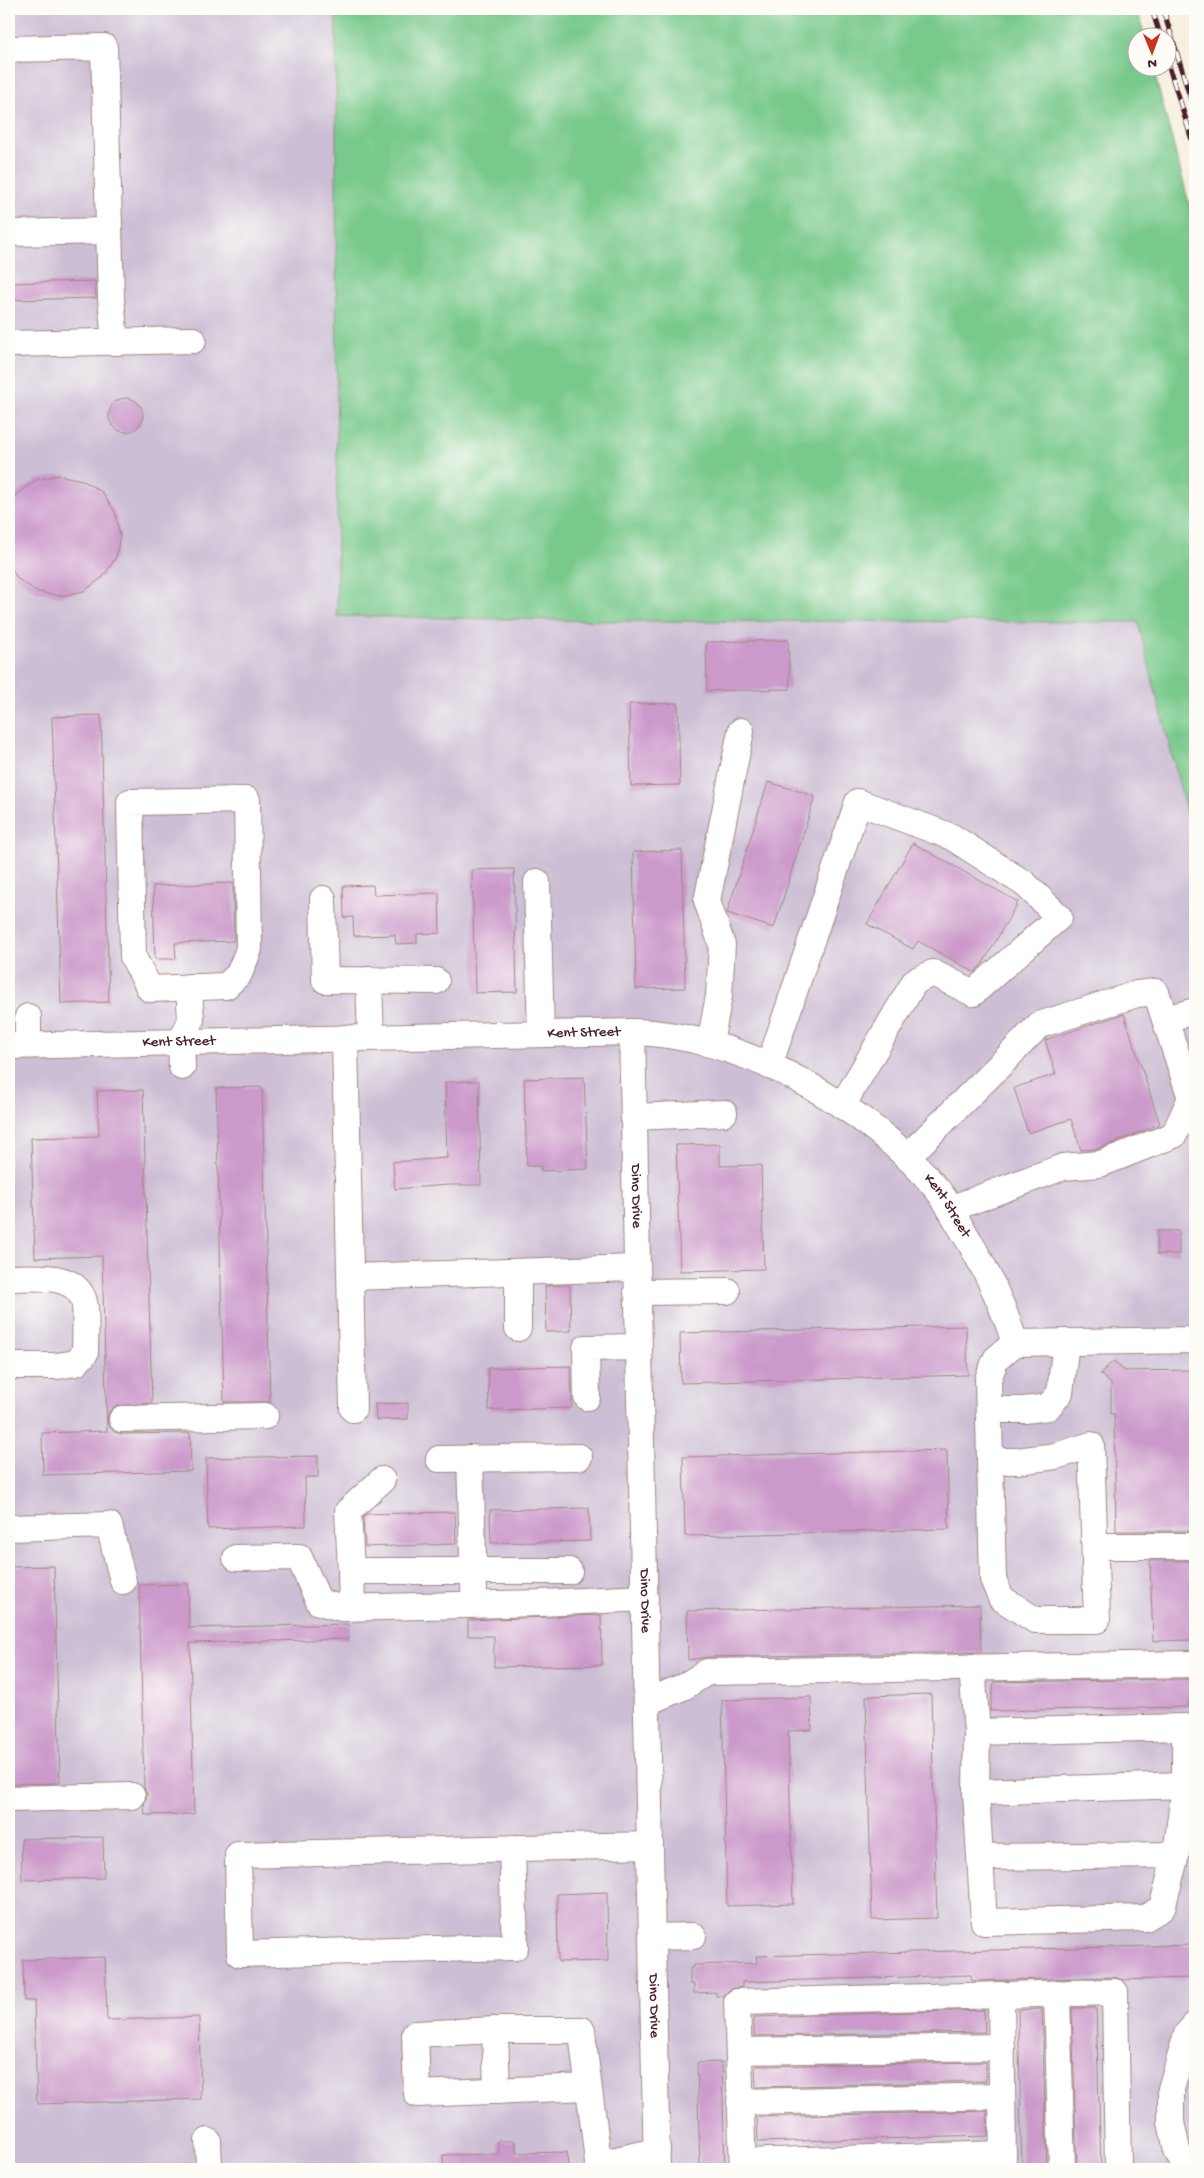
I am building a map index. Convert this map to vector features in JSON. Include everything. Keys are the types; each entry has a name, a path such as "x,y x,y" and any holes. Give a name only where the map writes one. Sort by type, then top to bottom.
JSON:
{"street":[{"path":"9,49 104,47 111,298 115,342"},
{"path":"9,233 109,231"},
{"path":"9,344 193,340"},
{"path":"710,1043 719,996 722,945 707,901 741,732"},
{"path":"247,800 249,949 239,974 226,986 189,987 150,989 133,957 130,802 247,800"},
{"path":"769,1066 858,802 952,837 1025,884 1059,917 973,992 933,973 915,981 842,1106"},
{"path":"537,882 541,1034"},
{"path":"323,899 326,980 436,981"},
{"path":"369,980 371,1038"},
{"path":"182,1055 191,1020 189,987"},
{"path":"907,1157 1039,1025 1137,994 1156,992 1193,1098 1174,1135 1100,1164 1063,1168 950,1209"},
{"path":"1165,1020 1195,1012"},
{"path":"18,1046 28,1017"},
{"name":"Kent Street","path":"18,1046 182,1055 345,1038 632,1032 655,1032 710,1043 788,1074 876,1129 907,1157 938,1190 984,1264 1002,1302 1015,1343"},
{"name":"Dino Drive","path":"632,1032 638,1347 650,1421 651,1583 647,1702 657,2160"},
{"path":"345,1038 353,1409"},
{"path":"634,1117 724,1113"},
{"path":"351,1278 518,1272 637,1280 727,1291"},
{"path":"518,1272 518,1328"},
{"path":"9,1278 58,1279 74,1287 84,1299 85,1353 76,1363 57,1366 9,1366"},
{"path":"990,1461 1017,1461 1056,1456 1091,1445 1097,1620 1035,1620 1001,1598 993,1579 990,1461 989,1410 988,1379 996,1359 1015,1343 1195,1340"},
{"path":"989,1410 1025,1410 1048,1407 1060,1393 1066,1342"},
{"path":"587,1397 586,1348 638,1347"},
{"path":"122,1419 265,1416"},
{"path":"439,1459 579,1457"},
{"path":"470,1458 474,1605"},
{"path":"352,1608 348,1511 382,1480"},
{"path":"9,1528 109,1525 123,1581"},
{"path":"1095,1546 1195,1546"},
{"path":"236,1558 299,1557 319,1602 341,1608 541,1603 651,1583"},
{"path":"402,1570 404,1606"},
{"path":"351,1571 569,1571"},
{"path":"540,1572 541,1603"},
{"path":"647,1702 685,1686 707,1672 1195,1664"},
{"path":"972,1668 977,1732 976,1792 984,1922 1145,1918 1162,1908 1176,1855 1185,1785 1185,1727 977,1732"},
{"path":"976,1792 1185,1785"},
{"path":"9,1799 132,1796"},
{"path":"512,1849 515,1948 240,1954 238,1855 650,1845"},
{"path":"980,1857 1176,1855"},
{"path":"652,1937 693,1936"},
{"path":"1001,1994 1003,2162 743,2166 737,2002 1001,1994 1115,1992 1118,2169"},
{"path":"1057,1993 1062,2169"},
{"path":"1186,2169 1177,2150 1171,2122 1171,2090 1187,2034 1195,2025"},
{"path":"588,2087 417,2094 414,2034 494,2030 582,2030 588,2087 595,2126 598,2166 657,2160"},
{"path":"494,2030 498,2091"},
{"path":"738,2051 1002,2047"},
{"path":"740,2102 1002,2096"},
{"path":"208,2141 209,2169"}],"shaded area":[{"path":"9,9 336,9 337,616 612,621 1138,622 1195,846 1195,2169 9,2169"}],"green space":[{"path":"336,9 1137,9 1142,28 1126,28 1126,78 1156,78 1195,226 1195,846 1138,622 612,621 337,616"}],"building":[{"path":"95,281 96,298 9,300 9,283"},
{"path":"126,398 133,399 138,403 142,408 142,422 138,427 133,431 126,432 119,431 114,427 110,422 109,415 110,408 114,403 119,399"},
{"path":"59,475 82,480 102,492 115,512 120,535 116,557 103,577 84,591 61,596 38,592 18,579 9,565 9,506 17,494 36,480"},
{"path":"788,640 790,689 707,691 706,642"},
{"path":"678,703 680,785 631,786 629,704"},
{"path":"101,715 109,1002 61,1004 52,717"},
{"path":"768,782 815,796 774,928 727,913"},
{"path":"913,843 1018,902 982,965 974,972 918,941 913,949 867,924"},
{"path":"682,850 685,988 636,989 633,852"},
{"path":"514,869 517,992 475,993 472,870"},
{"path":"233,883 234,941 175,943 176,959 155,959 153,886"},
{"path":"373,885 374,895 439,893 440,933 417,934 417,943 396,944 395,935 354,936 353,917 344,918 343,886"},
{"path":"1124,1014 1160,1124 1097,1149 1081,1150 1071,1119 1028,1133 1014,1088 1056,1074 1045,1040"},
{"path":"584,1077 588,1169 541,1171 541,1166 527,1166 524,1079"},
{"path":"479,1081 481,1185 448,1185 395,1189 393,1162 447,1158 445,1082"},
{"path":"262,1087 270,1402 224,1402 216,1088"},
{"path":"143,1090 152,1403 115,1406 109,1412 107,1420 114,1432 122,1434 190,1433 191,1471 43,1475 42,1433 107,1431 102,1256 35,1258 31,1138 99,1136 97,1091"},
{"path":"720,1144 720,1166 761,1165 764,1269 680,1271 676,1145"},
{"path":"1157,1231 1179,1231 1179,1254 1157,1254"},
{"path":"570,1285 571,1331 546,1332 545,1286"},
{"path":"966,1326 968,1375 681,1383 680,1333"},
{"path":"1113,1361 1125,1371 1193,1370 1195,1531 1116,1531 1114,1414 1111,1414 1111,1384 1100,1374"},
{"path":"571,1366 572,1408 489,1410 488,1368"},
{"path":"408,1403 408,1419 376,1420 375,1404"},
{"path":"947,1450 949,1529 685,1536 683,1457"},
{"path":"318,1456 318,1477 305,1477 306,1526 208,1529 206,1458"},
{"path":"589,1508 590,1541 491,1543 490,1510"},
{"path":"455,1512 456,1544 365,1547 363,1517 367,1514"},
{"path":"1150,1561 1195,1561 1195,1640 1153,1641"},
{"path":"54,1566 60,1783 9,1784 9,1567"},
{"path":"188,1584 189,1628 348,1624 349,1639 190,1643 194,1814 145,1815 144,1804 147,1795 144,1787 139,1585"},
{"path":"980,1605 981,1652 707,1657 688,1660 687,1611"},
{"path":"601,1615 602,1665 494,1667 494,1636 468,1636 468,1620"},
{"path":"1193,1679 1188,1707 990,1711 994,1682"},
{"path":"931,1694 937,1918 872,1920 866,1696"},
{"path":"811,1697 812,1730 788,1731 793,1904 727,1906 722,1700"},
{"path":"103,1837 104,1878 22,1880 21,1839"},
{"path":"607,1892 608,1961 558,1962 557,1894"},
{"path":"1191,1945 1192,1978 1123,1980 1115,1977 972,1981 971,1975 742,1982 742,1987 730,1989 723,1996 716,1996 716,1992 694,1993 694,1984 690,1984 690,1968 694,1968 694,1965 757,1963 756,1956"},
{"path":"105,1957 107,2020 199,2017 201,2099 37,2104 34,2001 24,2001 23,1960"},
{"path":"1072,2008 1096,2008 1101,2169 1077,2169"},
{"path":"1042,2009 1047,2169 1022,2169 1018,2010"},
{"path":"984,2010 985,2032 754,2036 754,2017"},
{"path":"722,2062 725,2169 700,2169 697,2063"},
{"path":"986,2062 986,2081 756,2087 755,2066"},
{"path":"987,2111 988,2136 758,2142 757,2117"},
{"path":"498,2141 516,2141 516,2153 567,2152 568,2169 444,2169 443,2155 499,2154"}],"railway":[{"path":"1152,9 1158,28"},
{"path":"1163,9 1195,112"},
{"path":"1173,78 1195,149"}]}
